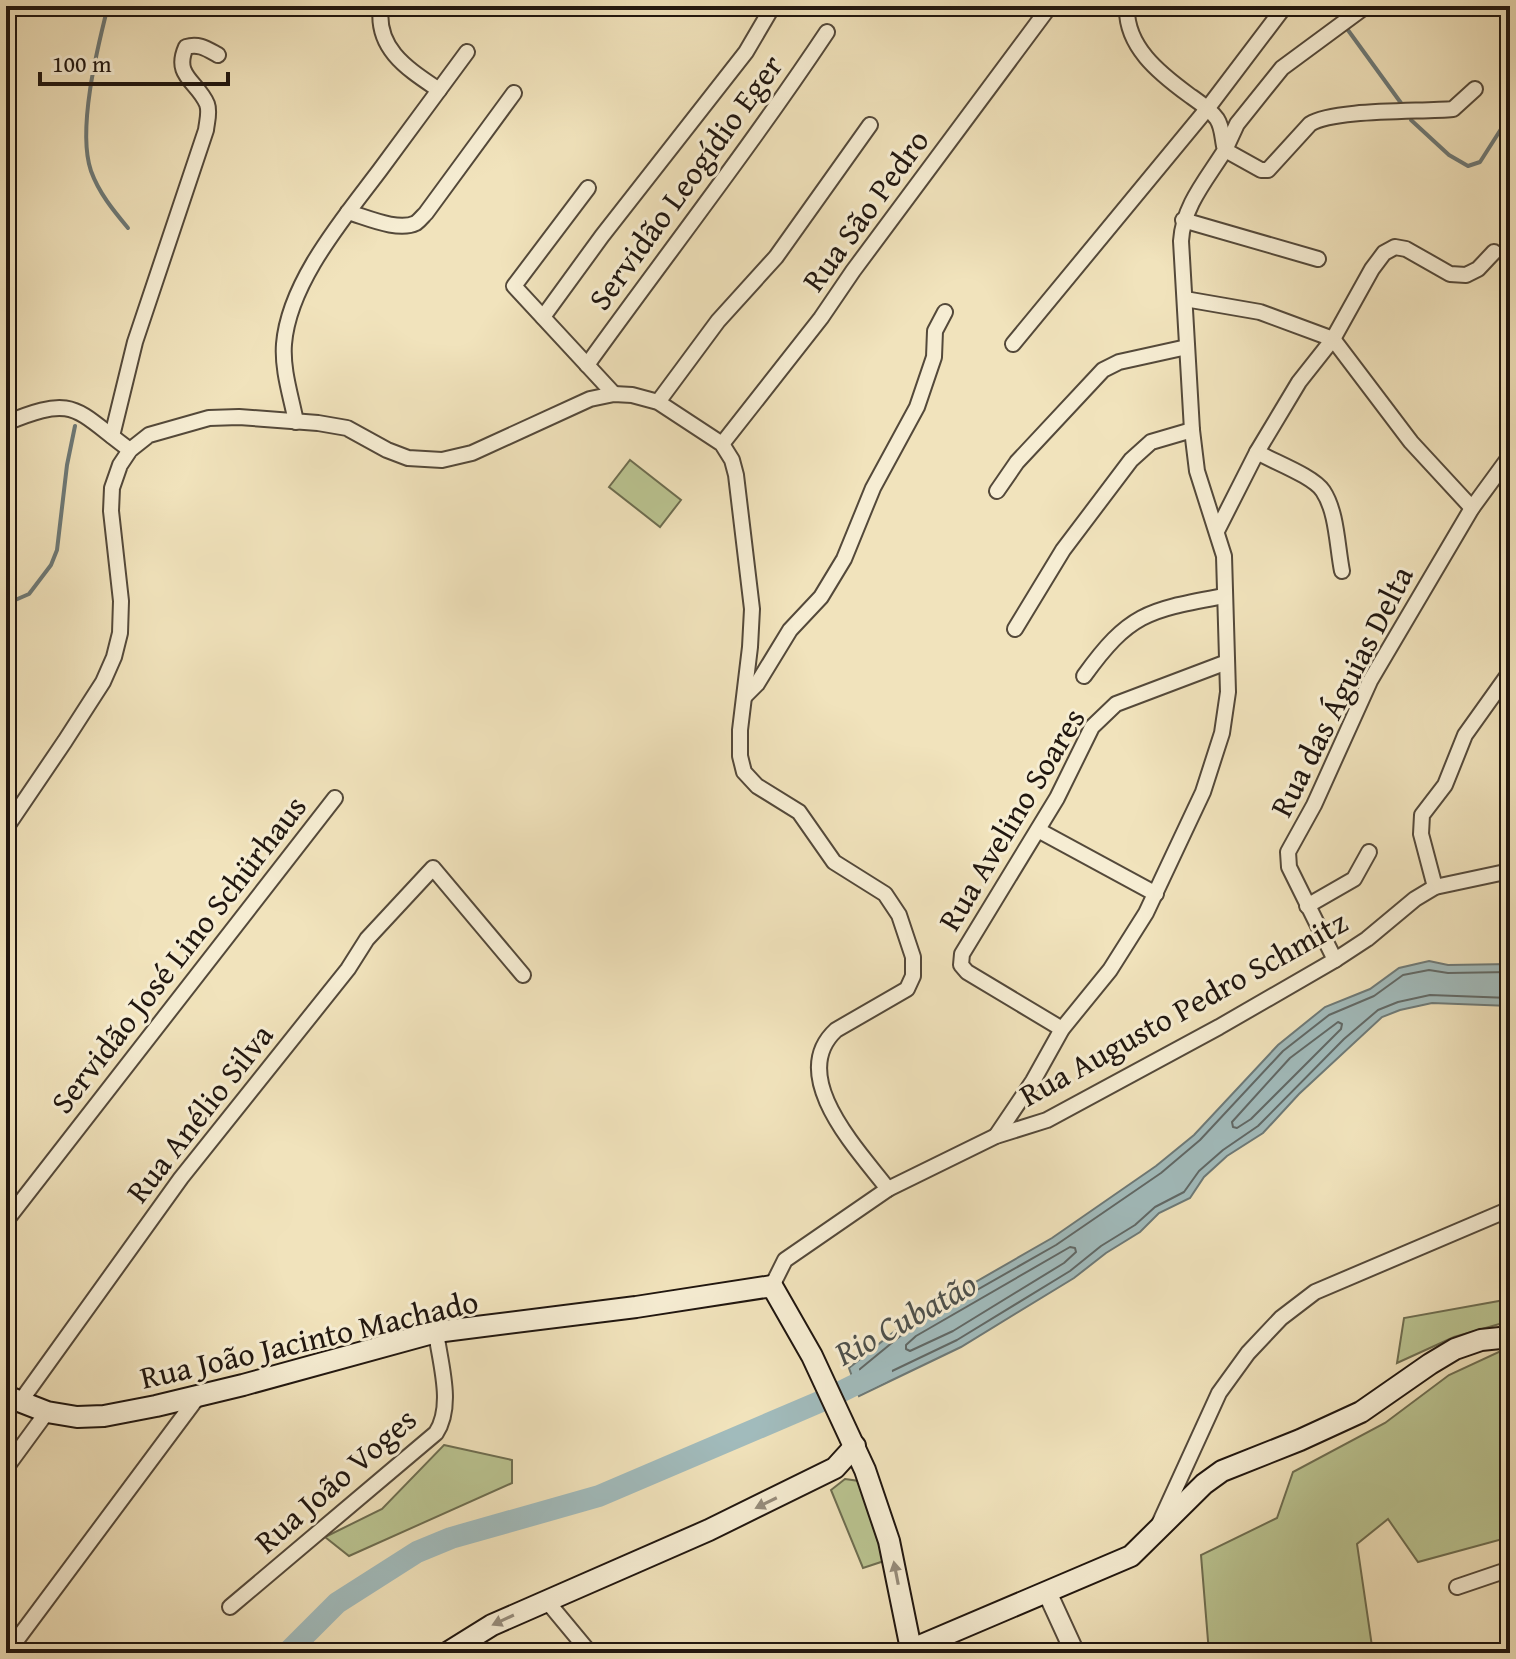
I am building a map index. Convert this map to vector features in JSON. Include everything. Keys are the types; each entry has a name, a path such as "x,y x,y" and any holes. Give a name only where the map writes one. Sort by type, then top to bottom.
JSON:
{"main road":[{"name":"Rua João Jacinto Machado","path":"13,1399 47,1412 77,1417 131,1412 436,1332 772,1286"},
{"path":"772,1286 812,1356 865,1470 889,1541 909,1652 1131,1556 1159,1526 1222,1471 1361,1412 1455,1349 1481,1340 1510,1337"},
{"path":"835,1468 852,1442"},
{"path":"447,1653 492,1625 709,1530 835,1468 865,1470"}],"street":[{"path":"381,6 382,35 393,55 439,90"},
{"path":"543,317 602,236 746,52 773,6"},
{"name":"Rua São Pedro","path":"722,444 821,318 1050,6"},
{"path":"1127,6 1129,28 1146,57 1163,76 1207,109 1220,125 1225,150 1261,170 1268,170 1318,118 1453,109 1475,89"},
{"path":"1013,344 1207,109 1285,6"},
{"path":"996,1136 1033,1081 1062,1029 1120,956 1156,894 1211,772 1227,707 1224,556 1218,529 1197,471 1187,347 1183,220 1237,124 1282,68 1366,6"},
{"name":"Servidão Leogídio Eger","path":"587,365 697,212 772,115 827,32"},
{"path":"112,436 135,342 206,130 206,102 181,66 183,52 186,47 201,46 218,55"},
{"path":"296,422 284,369 284,343 287,325 313,267 348,212 467,52"},
{"path":"348,212 388,223 404,225 416,222 426,213 514,93"},
{"path":"658,402 718,321 776,257 870,125"},
{"path":"588,188 514,286 614,394"},
{"path":"1183,220 1318,259"},
{"path":"1218,529 1257,452 1299,382 1333,339 1384,253 1395,247 1406,249 1450,274 1466,275 1478,269 1494,252"},
{"path":"1185,299 1260,312 1333,339 1411,442 1472,508"},
{"path":"745,696 757,684 790,630 821,597 844,559 873,488 917,407 934,357 935,331 945,312"},
{"path":"997,491 1017,462 1103,370 1119,362 1187,347"},
{"path":"6,828 103,682 114,657 120,633 121,601 110,500 120,465 130,450 149,435 209,418 239,417 332,424 347,428 408,458 442,460 472,453 590,399 614,394 658,402 722,444 732,460 736,475 752,609 740,730 740,756 744,772 757,786 799,812 834,862 885,894 899,915 913,957 913,976 907,989 836,1030 824,1045 818,1066 825,1098 832,1112 888,1189"},
{"path":"6,423 43,409 64,407 85,416 130,450"},
{"path":"1015,629 1063,550 1125,466 1147,444 1192,430"},
{"path":"1257,452 1322,488 1331,510 1342,571"},
{"name":"Rua das Águias Delta","path":"1335,960 1289,867 1288,852 1314,805 1370,681 1472,508 1510,456"},
{"path":"1084,676 1111,641 1137,618 1179,604 1224,596"},
{"name":"Rua Avelino Soares","path":"1062,1029 967,972 960,962 964,950 1038,830 1100,717 1123,700 1227,662"},
{"path":"1435,887 1421,834 1422,815 1445,785 1465,735 1510,672"},
{"name":"Servidão José Lino Schürhaus","path":"6,1221 335,798"},
{"path":"1038,830 1156,894"},
{"path":"1307,906 1354,879 1369,852"},
{"name":"Rua Anélio Silva","path":"13,1399 181,1178 348,969 367,939 433,868 523,975"},
{"name":"Rua Augusto Pedro Schmitz","path":"772,1286 785,1260 888,1189 996,1136 1047,1120 1219,1027 1335,960 1435,887 1510,871"},
{"path":"1159,1526 1219,1393 1248,1353 1281,1318 1315,1292 1510,1209"},
{"name":"Rua João Voges","path":"230,1607 436,1433 442,1422 445,1402 436,1332"},
{"path":"7,1653 200,1394"},
{"path":"6,1468 47,1412"},
{"path":"1457,1587 1510,1569"},
{"path":"1047,1592 1075,1653"},
{"path":"546,1600 590,1653"}],"green space":[{"path":"630,460 681,500 660,527 609,487"},
{"path":"1510,1299 1510,1321 1454,1337 1397,1363 1404,1318"},
{"path":"1503,1350 1510,1350 1510,1537 1418,1562 1388,1519 1357,1544 1373,1653 1209,1653 1201,1555 1277,1518 1293,1472 1385,1423 1449,1375"},
{"path":"444,1445 512,1460 512,1483 349,1556 325,1537 382,1509"},
{"path":"845,1479 859,1481 884,1561 863,1568 831,1490"}],"water":[{"path":"1429,961 1448,965 1510,964 1510,1006 1432,1003 1382,1017 1299,1094 1263,1133 1227,1156 1204,1177 1190,1198 1159,1213 1140,1232 1074,1278 961,1347 859,1396 849,1368 906,1322 1052,1238 1156,1166 1194,1135 1278,1045 1325,1007 1370,989 1399,968"}],"waterway":[{"path":"108,6 90,89 87,154 98,187 128,228"},
{"path":"1345,26 1401,103"},
{"path":"1411,120 1449,155 1468,166 1480,162 1510,115"},
{"path":"6,604 29,594 51,565 57,550 75,426"},
{"name":"Rio Cubatão","path":"287,1653 337,1603 417,1552 451,1538 599,1496 824,1400 881,1372"}]}
